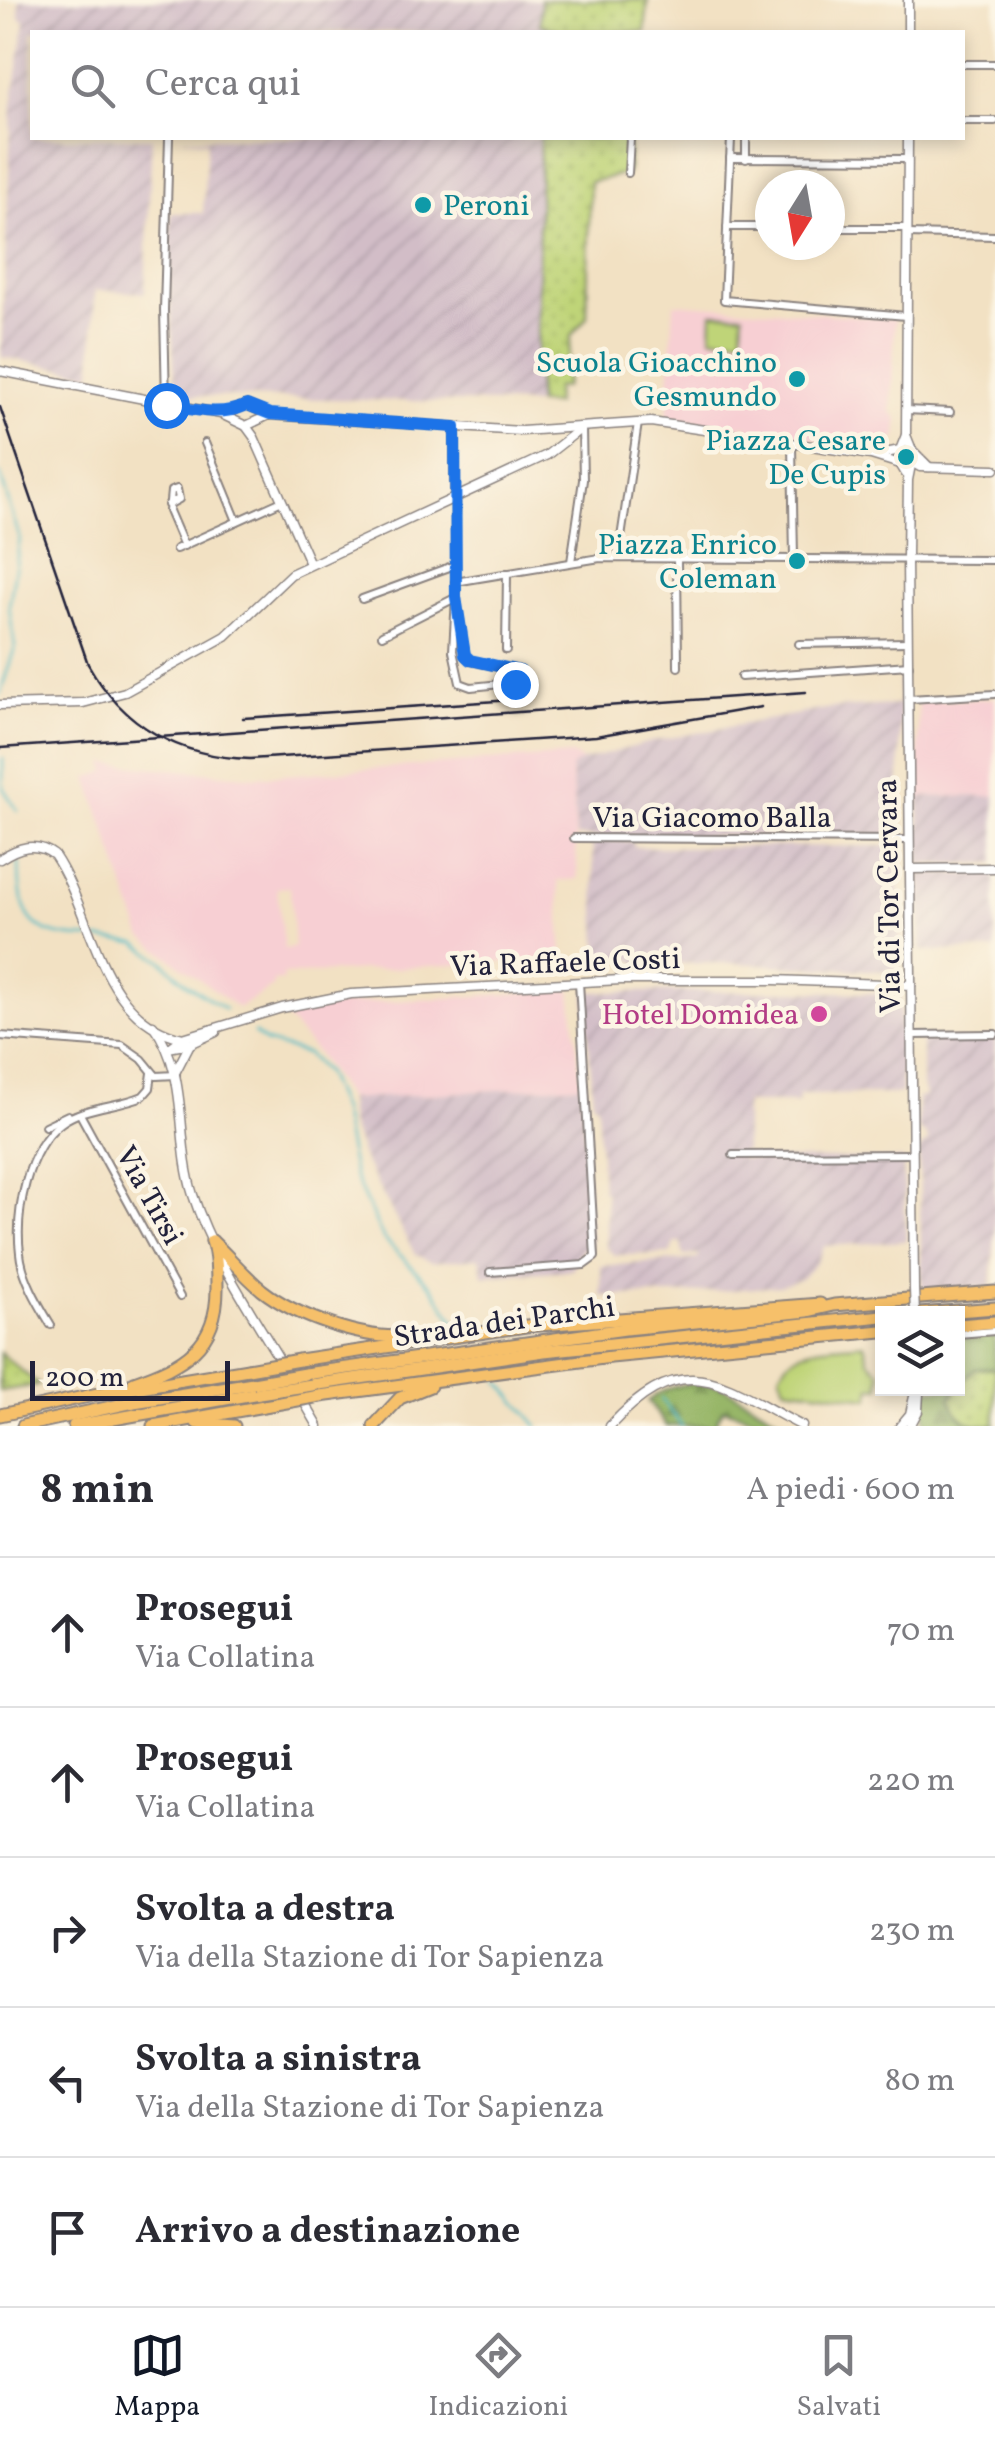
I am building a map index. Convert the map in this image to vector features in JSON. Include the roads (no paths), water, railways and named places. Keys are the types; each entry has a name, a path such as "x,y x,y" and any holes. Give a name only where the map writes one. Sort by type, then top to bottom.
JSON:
{"highway":[{"path":"212,1241 270,1296 353,1332 394,1338 504,1323 526,1326"},
{"path":"98,1394 169,1369 201,1344 212,1324 218,1300 212,1241"},
{"name":"Strada dei Parchi","path":"312,1385 474,1349 834,1305 995,1292"},
{"path":"0,1414 298,1360 526,1326 807,1302 834,1305"},
{"path":"965,1310 995,1308"},
{"name":"Strada dei Parchi","path":"74,1426 544,1350 875,1317"},
{"path":"965,1324 995,1322"},
{"path":"156,1426 258,1394 312,1385 875,1332"},
{"path":"374,1426 392,1404 420,1389 521,1373 549,1364"},
{"name":"Strada dei Parchi","path":"23,1426 134,1402 258,1394"},
{"path":"156,1426 234,1426"}],"street":[{"path":"908,0 908,30"},
{"path":"965,64 995,64"},
{"path":"965,121 995,121"},
{"path":"166,405 168,140"},
{"path":"628,173 630,140"},
{"path":"731,140 724,300 906,316"},
{"path":"746,140 746,159"},
{"path":"908,140 908,460"},
{"path":"730,158 908,159"},
{"path":"728,227 755,228"},
{"path":"845,229 995,236"},
{"path":"0,371 250,423 270,414"},
{"path":"221,414 238,411 244,405 270,414 537,431 638,422 908,460"},
{"path":"250,423 257,409"},
{"path":"906,410 950,412"},
{"path":"238,411 250,423 310,564"},
{"path":"618,558 638,422"},
{"path":"455,427 455,582 467,658 520,671 524,676 521,682 469,687 459,681 453,646 456,597"},
{"path":"0,705 83,703 107,698 226,636 282,581 310,564 547,455 582,428"},
{"path":"570,562 583,480 582,428"},
{"path":"906,435 896,457 908,460"},
{"path":"205,443 237,521"},
{"path":"792,445 794,559"},
{"path":"871,455 900,450"},
{"path":"900,450 918,467 995,469"},
{"name":"Via di Tor Cervara","path":"908,460 917,1306"},
{"path":"168,505 180,547 282,501"},
{"path":"455,582 570,562 618,558 995,560"},
{"path":"677,558 678,667"},
{"path":"362,599 455,565"},
{"path":"506,650 507,573"},
{"path":"382,635 456,597"},
{"path":"798,644 908,642"},
{"path":"740,677 908,666"},
{"path":"909,699 995,694"},
{"name":"Via Giacomo Balla","path":"574,838 910,840"},
{"path":"0,859 13,850 35,846 54,855 122,1000 153,1025 187,1041 176,1072 141,1098 56,1118 45,1126"},
{"path":"910,869 995,868"},
{"name":"Via Raffaele Costi","path":"168,1048 303,1002 340,995 579,982 774,980 912,985"},
{"path":"490,1272 584,1265 595,1257 579,982"},
{"path":"153,1025 168,1048 176,1072 189,1182 212,1241 318,1426"},
{"path":"912,1035 995,1034"},
{"path":"0,1036 122,1045 152,1073 163,1078"},
{"path":"150,1088 152,1073"},
{"path":"51,1325 21,1260 20,1217 36,1156 57,1126 77,1114"},
{"name":"Via Tirsi","path":"77,1114 180,1297"},
{"path":"733,1154 913,1154"},
{"path":"965,1333 995,1330"},
{"path":"610,1426 649,1393 674,1381 693,1378 726,1384 802,1426"},
{"path":"904,1426 915,1396"},
{"path":"917,1396 921,1426"},
{"path":"904,1426 918,1411"}],"waterway":[{"path":"0,474 20,539 9,606 15,647 0,694"},
{"path":"3,758 3,788 18,811"},
{"path":"19,862 22,897 31,920 53,933 89,938"},
{"path":"97,939 136,943 225,1009"},
{"path":"254,1033 265,1042 307,1054 325,1072 341,1110 354,1176 383,1238 431,1286 458,1326"},
{"path":"499,1381 538,1426"},
{"path":"661,1398 682,1426"}],"railway":[{"path":"0,407 88,664 118,705 136,721 177,744 224,757 250,759 596,736 761,707"},
{"path":"0,748 806,692"},
{"path":"243,718 512,700"}],"place":[{"name":"Peroni","path":"423,205"},
{"name":"Scuola Gioacchino Gesmundo","path":"797,379"},
{"name":"Piazza Cesare De Cupis","path":"906,457"},
{"name":"Piazza Enrico Coleman","path":"797,561"},
{"name":"Hotel Domidea","path":"819,1014"}]}
